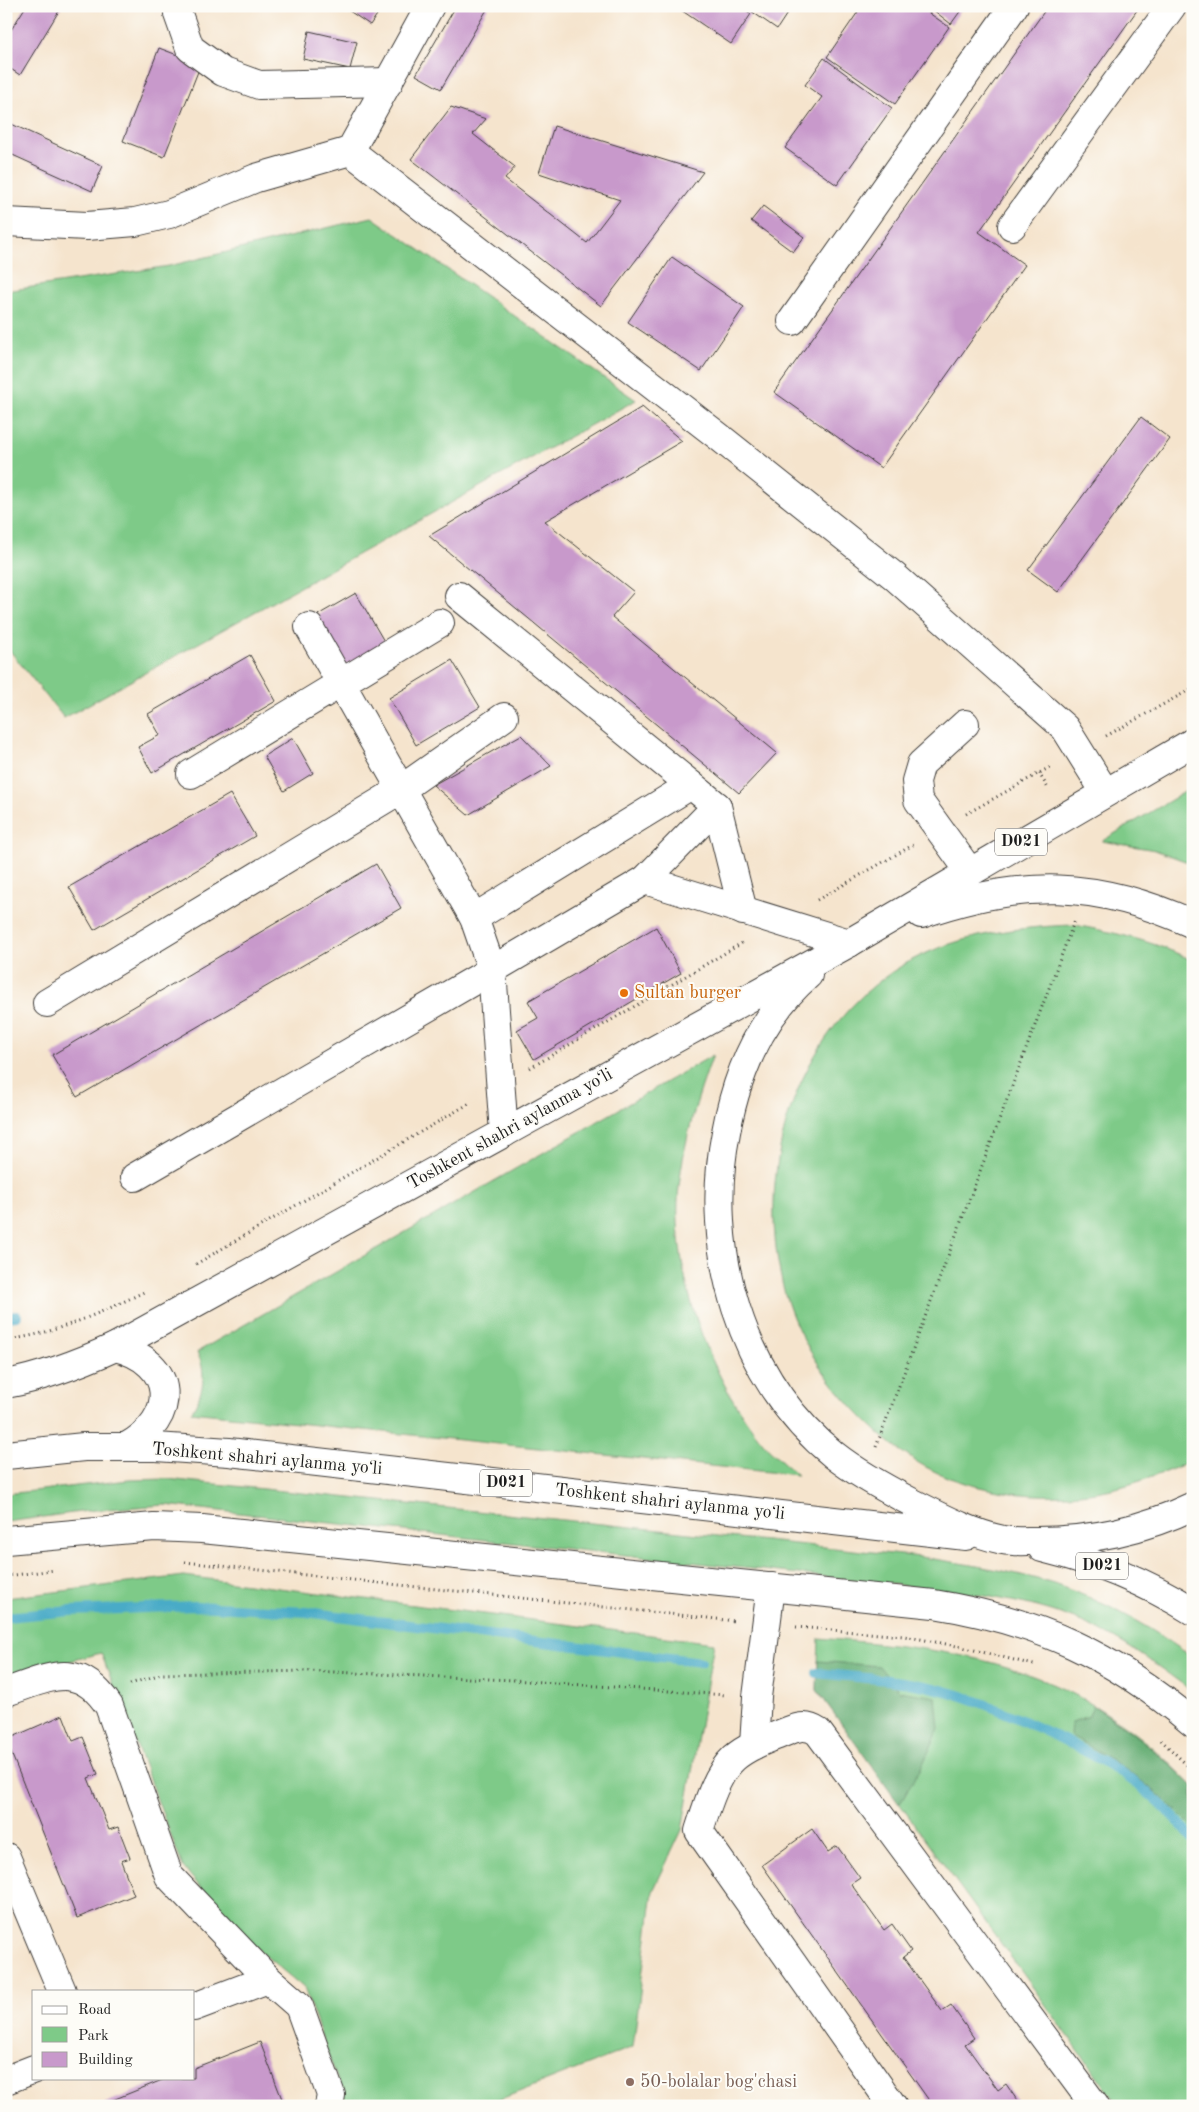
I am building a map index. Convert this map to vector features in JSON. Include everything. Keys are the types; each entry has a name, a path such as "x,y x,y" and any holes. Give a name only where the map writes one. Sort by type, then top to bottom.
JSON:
{"main road":[{"path":"178,6 178,14 190,48 224,72 259,85 388,82"},
{"path":"6,222 87,226 135,222 169,214 256,178 350,150 430,6"},
{"path":"792,321 1014,6"},
{"path":"1012,226 1172,6"},
{"path":"350,150 894,576 1065,728 1105,792"},
{"path":"459,596 717,806 743,910"},
{"path":"191,774 440,623"},
{"path":"309,627 474,918 492,970 504,1133"},
{"path":"47,1003 400,790 504,717"},
{"path":"965,724 921,764 916,781 918,800 970,872"},
{"name":"Toshkent shahri aylanma yoʻli","path":"6,1384 68,1368 115,1346 849,943 1193,742"},
{"path":"474,918 691,785"},
{"path":"135,1177 645,880 717,806"},
{"path":"645,880 849,943"},
{"name":"Toshkent shahri aylanma yoʻli","path":"1193,924 1142,904 1086,891 1035,888 983,895 912,917 849,943 824,960 786,997 759,1035 748,1055 739,1077 724,1142 720,1165 718,1211 723,1257 734,1302 761,1364 785,1403 833,1454 865,1476 935,1513 1004,1540 1069,1555 1096,1564 1155,1589 1193,1610"},
{"path":"115,1346 132,1351 147,1361 158,1375 165,1392 163,1409 155,1424 142,1437 126,1447"},
{"name":"Toshkent shahri aylanma yoʻli","path":"6,1455 84,1447 230,1452 1004,1540 1054,1541 1102,1536 1145,1526 1193,1506"},
{"path":"6,1540 154,1527 202,1529 934,1604 973,1611 1034,1628 1073,1643 1111,1663 1147,1686 1193,1723"},
{"path":"754,1745 757,1697 771,1587"},
{"path":"6,1692 57,1675 72,1676 100,1693 108,1706 169,1876 268,1979 299,2006 331,2095 329,2106"},
{"path":"893,2106 700,1832 711,1794 733,1759 754,1745 799,1726 810,1727 818,1732 1094,2106"},
{"path":"6,1857 62,1990"},
{"path":"195,2007 268,1979"},
{"path":"6,2080 32,2070"}],"path":[{"path":"192,1266 779,921 1193,688"},
{"path":"1039,773 1063,817"},
{"path":"865,1476 1086,891"},
{"path":"6,1340 33,1337 92,1317 150,1290"},
{"path":"184,1562 766,1624 904,1636 962,1647 1038,1666"},
{"path":"6,1576 60,1568"},
{"path":"100,1693 161,1674 309,1671 513,1680 757,1697"},
{"path":"1154,1735 1193,1771"}],"green space":[{"path":"372,217 636,400 64,718 6,646 6,291 169,266"},
{"path":"1193,787 1193,864 1155,850 1102,841"},
{"path":"1075,925 1150,943 1193,961 1193,1461 1140,1481 1107,1490 1068,1495 1008,1492 988,1489 950,1478 913,1459 890,1443 870,1425 825,1374 798,1328 785,1294 776,1250 774,1205 778,1160 788,1116 805,1074 828,1036 857,1001 892,972 934,950 980,936 1028,928"},
{"path":"713,1055 692,1120 679,1186 678,1220 681,1255 688,1291 713,1361 729,1393 748,1423 769,1449 797,1475 191,1412 199,1398 203,1383 202,1368 197,1352"},
{"path":"167,1479 921,1557 998,1570 1055,1584 1073,1591 1120,1612 1165,1638 1193,1658 1193,1692 1132,1649 1082,1622 1024,1604 955,1591 165,1505 95,1510 6,1522 6,1494 129,1480"},
{"path":"184,1576 714,1643 682,1830 653,1891 633,2047 483,2106 347,2106 304,1988 243,1937 183,1867 101,1653 6,1678 6,1598"},
{"path":"819,1638 938,1651 996,1664 1025,1673 1072,1693 1128,1728 1162,1756 1193,1786 1193,2106 1119,2106 817,1690"},
{"path":"818,1661 879,1666 899,1691 936,1697 939,1729 921,1768 899,1804 817,1690"},
{"path":"1093,1705 1145,1743 1193,1786 1193,1827 1151,1788 1105,1755 1071,1736 1072,1722 1089,1716"}],"building":[{"path":"26,6 62,6 20,75 6,66 6,38"},
{"path":"342,6 383,6 370,25"},
{"path":"456,6 489,6 441,89 416,75"},
{"path":"675,6 740,6 751,14 731,44"},
{"path":"750,6 792,6 777,29 748,9"},
{"path":"862,6 919,6 949,27 895,104 827,57"},
{"path":"928,6 964,6 951,24"},
{"path":"1048,6 1140,6 979,232 1025,265 881,468 774,392"},
{"path":"309,31 357,42 350,69 303,59"},
{"path":"159,48 201,64 164,157 123,141"},
{"path":"824,58 892,108 837,185 785,148 822,97 805,85"},
{"path":"451,107 486,119 473,134 515,167 505,179 587,243 620,200 539,173 554,126 703,172 601,306 411,159"},
{"path":"7,122 103,166 92,191 6,152"},
{"path":"763,206 804,237 793,252 751,221"},
{"path":"672,257 744,307 701,371 628,322"},
{"path":"642,407 682,441 545,521 634,592 612,617 777,753 739,793 429,536"},
{"path":"1141,417 1170,439 1058,592 1028,570"},
{"path":"356,593 385,643 345,666 316,616"},
{"path":"250,655 276,701 152,773 138,747 160,735 148,714"},
{"path":"452,660 480,707 416,745 389,698"},
{"path":"521,735 551,766 468,815 433,785"},
{"path":"293,738 313,773 284,791 264,756"},
{"path":"230,794 255,836 94,930 69,887"},
{"path":"376,864 401,908 77,1097 52,1055"},
{"path":"656,927 681,973 534,1059 517,1030 538,1018 528,1001"},
{"path":"63,1715 73,1741 83,1737 98,1774 88,1778 109,1830 118,1827 130,1858 121,1861 134,1895 77,1918 6,1740"},
{"path":"812,1829 828,1852 837,1846 860,1878 851,1884 884,1930 892,1924 911,1951 903,1957 942,2011 951,2005 974,2038 965,2044 998,2090 1006,2084 1021,2106 933,2106 762,1865"},
{"path":"260,2042 282,2099 265,2106 98,2106 162,2080 195,2080 195,2068"}],"waterway":[{"path":"6,1317 17,1316"},
{"path":"6,1617 71,1611 195,1606 306,1612 701,1662"},
{"path":"817,1673 898,1681 929,1687 957,1694 1001,1711 1080,1748 1121,1772 1158,1802 1193,1839"}],"place":[{"name":"Sultan burger","path":"624,993"},
{"name":"50-bolalar bog'chasi","path":"630,2082"}]}
